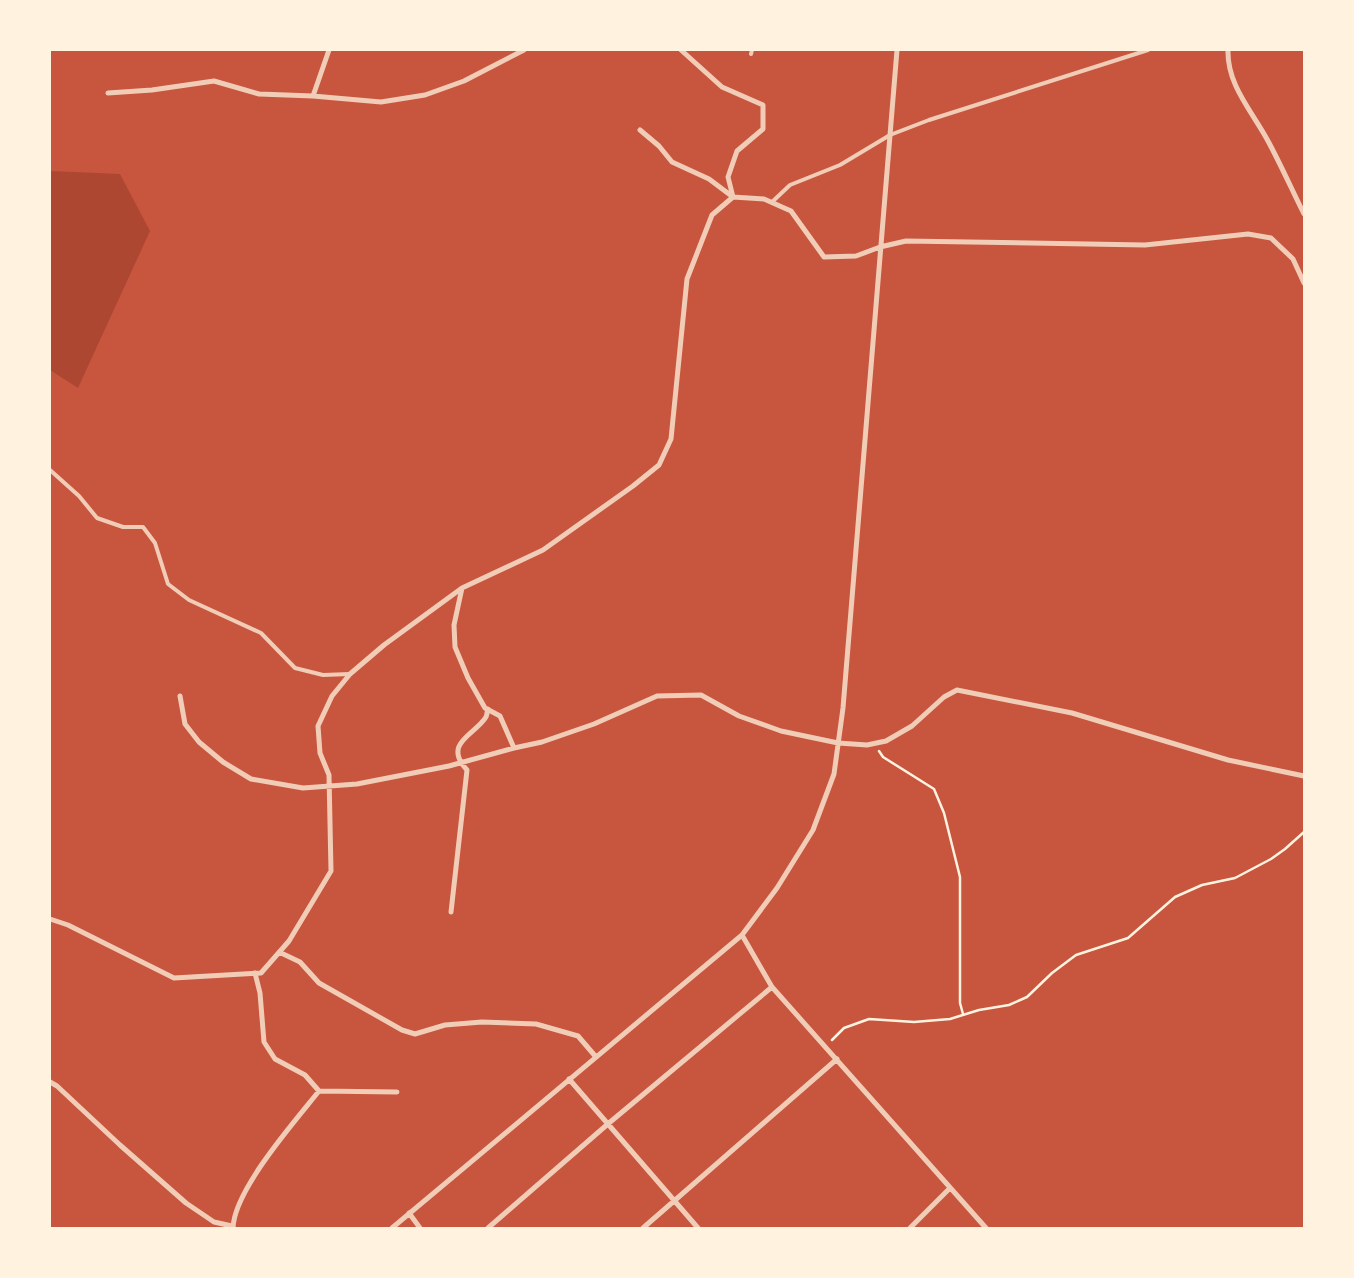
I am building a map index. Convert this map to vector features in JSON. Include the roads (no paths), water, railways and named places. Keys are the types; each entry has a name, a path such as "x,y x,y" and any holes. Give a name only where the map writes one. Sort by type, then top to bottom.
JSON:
{"street":[{"path":"313,96 329,50"},
{"path":"108,93 152,90 214,81 259,94 313,96 381,102 425,95 464,80 524,50"},
{"path":"681,50 722,87 762,105 763,129 737,151 728,177 733,197"},
{"path":"392,1228 742,935 777,888 813,830 834,774 843,708 897,50"},
{"path":"1228,50 1228,62 1239,95 1268,140 1304,214"},
{"path":"640,130 659,146 672,162 709,180 733,197 764,199 791,212 824,257 856,256 880,247 906,241 1145,245 1248,234 1271,238 1293,260 1304,283"},
{"path":"50,919 68,925 174,978 261,973 289,940 331,871 329,775 320,753 318,726 332,696 350,674 384,645 462,588 543,550 633,486 659,465 671,439 687,279 712,215 733,197"},
{"path":"462,588 454,625 454,647 468,678 485,708 500,716 514,748"},
{"path":"180,696 185,724 199,742 223,762 251,779 304,788 357,784 461,763 542,742 594,724 657,696 701,695 748,719 781,731 838,743 874,744 886,741 912,726 944,697 957,690 1072,713 1228,760 1304,776"},
{"path":"451,912 467,770 461,763 458,751 462,739 486,718 488,709"},
{"path":"742,935 772,987 986,1228"},
{"path":"279,952 300,962 319,983 402,1030 415,1034 454,1024 482,1022 536,1024 578,1036 596,1056"},
{"path":"255,973 260,993 264,1042 275,1060 305,1075 319,1091 397,1092"},
{"path":"488,1228 609,1123 772,987"},
{"path":"644,1228 837,1059"},
{"path":"569,1079 698,1228"},
{"path":"50,1082 57,1086 186,1203 214,1222 233,1227 242,1197 271,1151 319,1091"},
{"path":"910,1228 950,1188"},
{"path":"409,1213 420,1228"}],"lane":[{"path":"772,202 790,185 840,165 890,135 929,120 1148,50"},
{"path":"50,470 79,496 97,518 123,527 143,527 155,543 168,584 189,600 261,633 295,668 323,675 350,674"}]}
